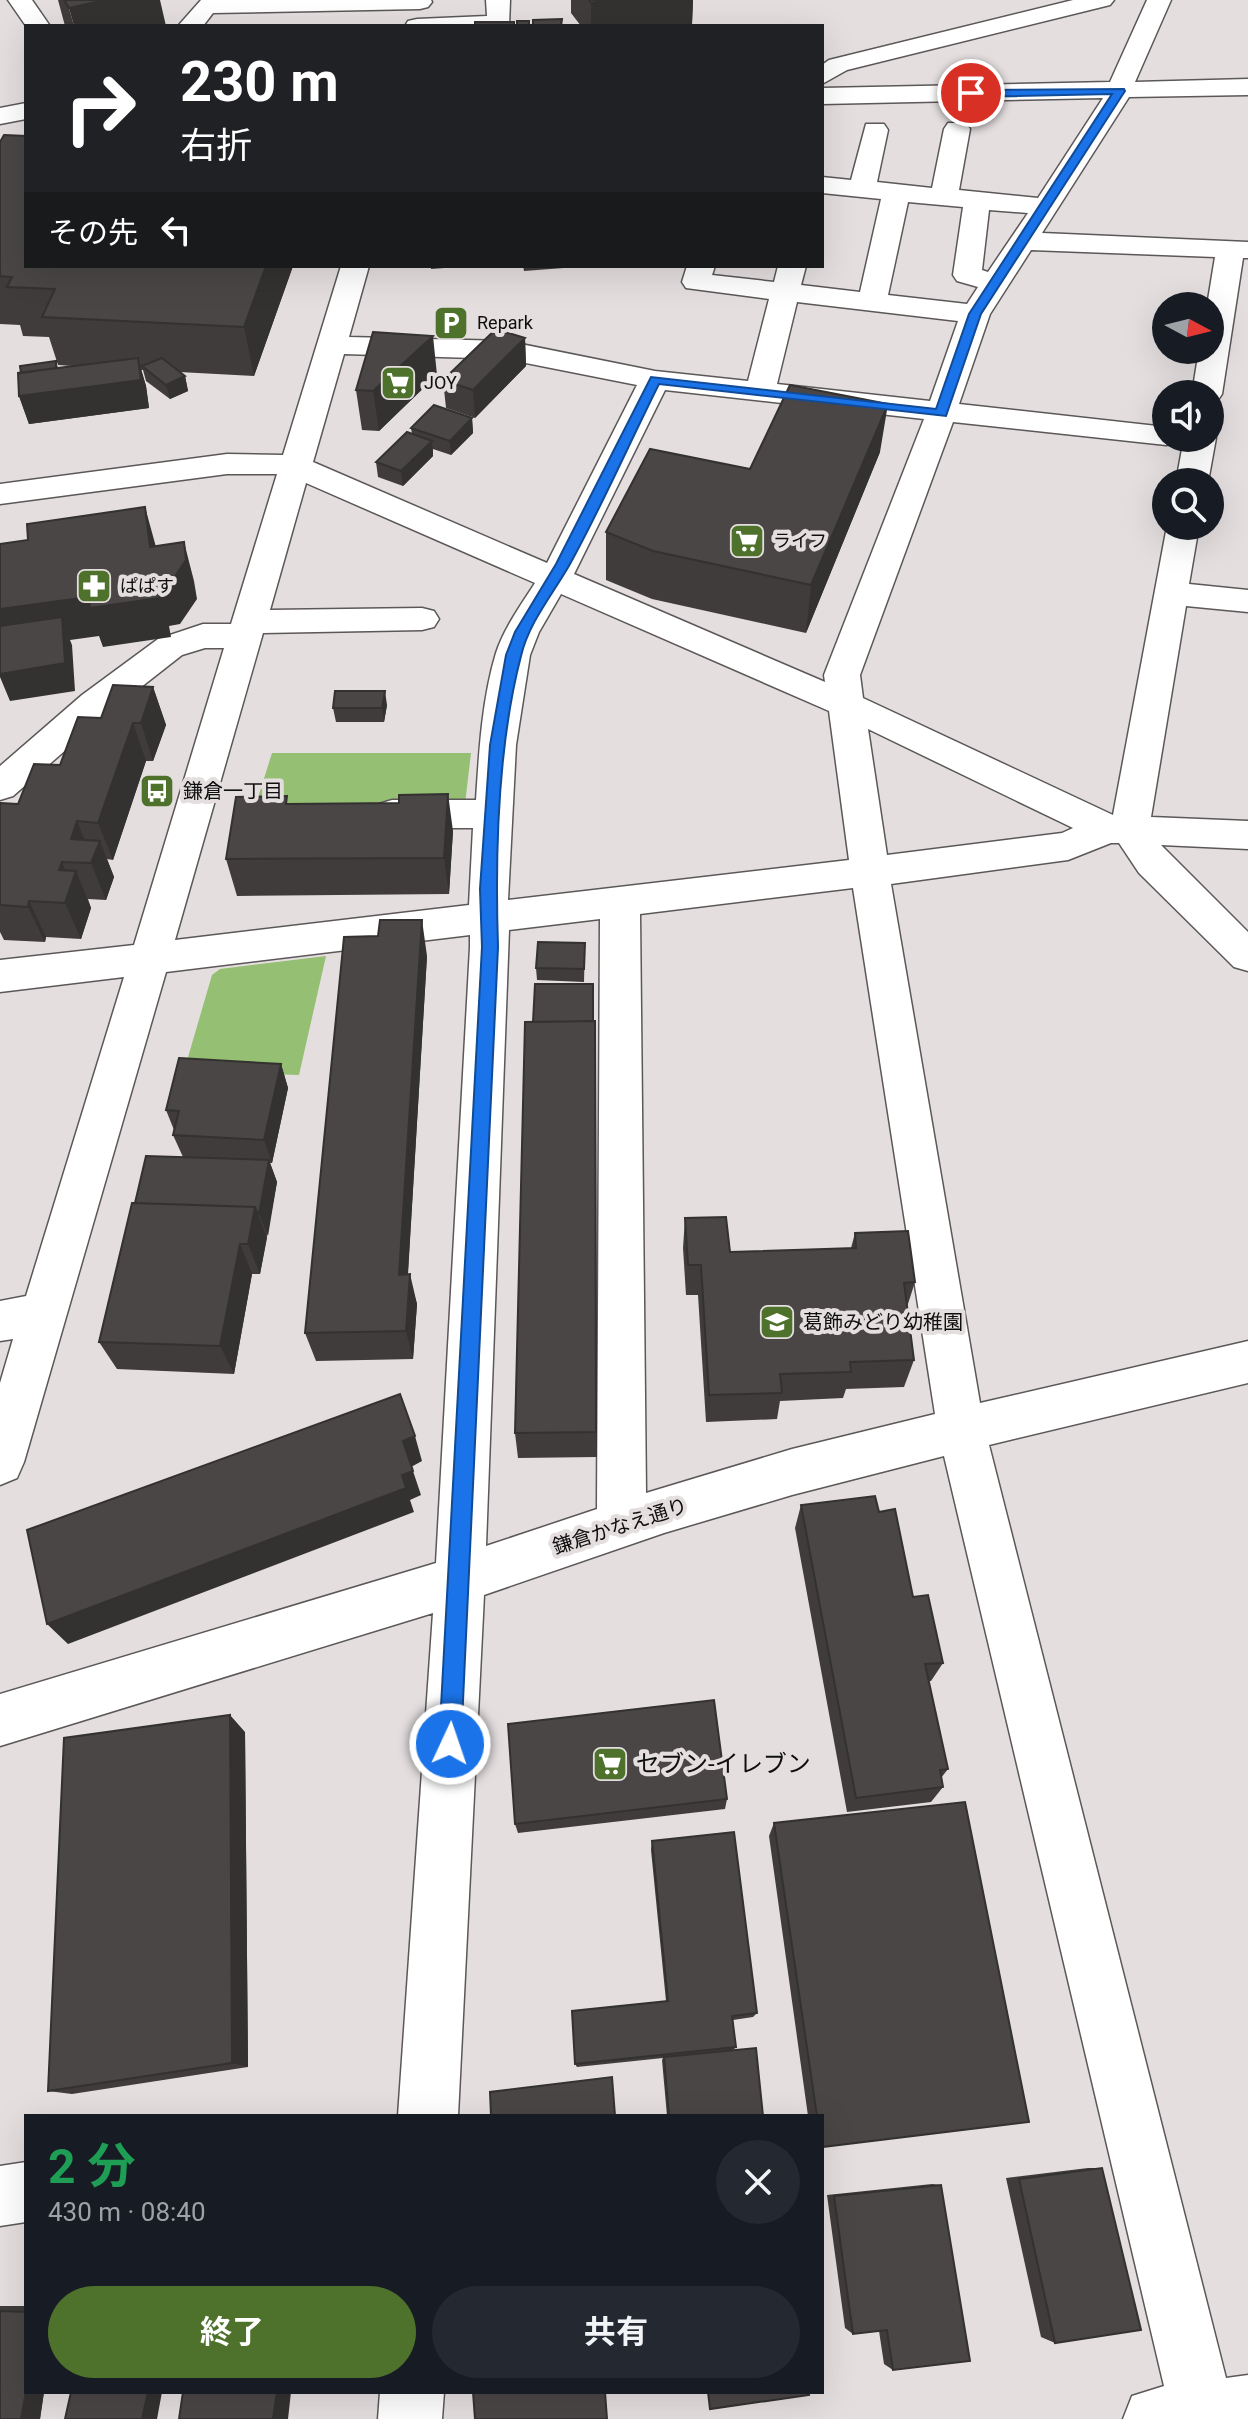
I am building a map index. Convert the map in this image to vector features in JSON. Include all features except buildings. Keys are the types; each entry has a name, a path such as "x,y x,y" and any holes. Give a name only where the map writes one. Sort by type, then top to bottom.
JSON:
{"street":[{"path":"20,0 37,24"},
{"path":"192,24 206,6 419,13 499,23 498,0"},
{"path":"824,74 838,65 1102,0"},
{"path":"1159,0 1120,91 985,298 842,675 870,872 961,1429 1202,2414"},
{"path":"824,96 1248,87"},
{"path":"0,116 24,111"},
{"path":"944,197 957,129"},
{"path":"862,189 875,130"},
{"path":"824,185 977,201 1034,224 1239,250 1210,380"},
{"path":"872,303 896,192"},
{"path":"977,201 967,275 985,298"},
{"path":"0,1462 21,1318 150,958 207,816 247,629 354,268"},
{"path":"700,268 696,282 788,279 872,303 985,298"},
{"path":"760,393 788,279"},
{"path":"332,345 506,350 653,383 1152,435"},
{"path":"428,2114 460,1580 498,745 513,655 522,632 653,383"},
{"path":"0,494 227,464 294,466 845,704 1119,831 1248,956"},
{"path":"1119,831 1133,803 1180,540"},
{"path":"1171,593 1248,601"},
{"path":"0,787 95,704 170,647 203,636 247,629 422,619"},
{"path":"350,815 493,814"},
{"path":"0,976 870,872 1068,846 1119,831 1248,835"},
{"path":"620,901 622,1524"},
{"name":"鎌倉かなえ通り","path":"0,1720 460,1580 622,1524 792,1472 1248,1362"},
{"path":"0,2196 24,2192"},
{"path":"410,2419 412,2394"}],"green space":[{"path":"272,753 471,753 465,804 256,804"},
{"path":"326,956 299,1075 184,1071 212,975 220,969"}],"place":[{"name":"Repark","path":"451,323"},
{"name":"JOY","path":"398,383"},
{"name":"ライフ","path":"747,541"},
{"name":"ぱぱす","path":"94,586"},
{"name":"鎌倉一丁目","path":"157,791"},
{"name":"葛飾みどり幼稚園","path":"777,1322"},
{"name":"セブン-イレブン","path":"610,1764"}],"route":[{"path":"450,1744 490,947 488,889 498,745 513,655 522,632 563,564 655,380 941,413 975,314 1120,91 971,93"}]}
